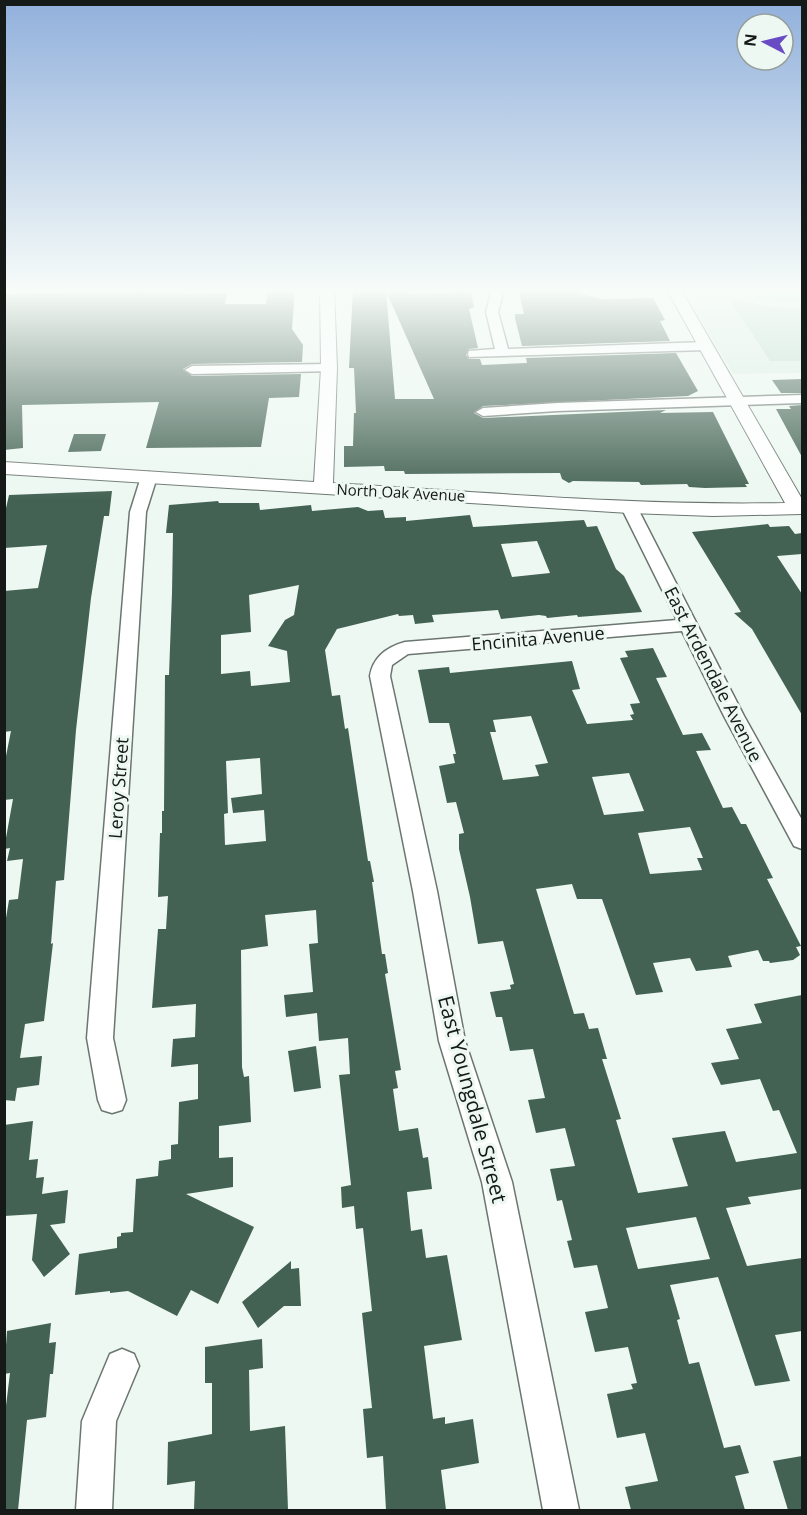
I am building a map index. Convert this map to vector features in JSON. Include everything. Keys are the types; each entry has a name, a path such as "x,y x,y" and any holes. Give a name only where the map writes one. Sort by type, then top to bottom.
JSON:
{"street":[{"path":"323,488 329,359"},
{"path":"713,359 800,508"},
{"path":"192,370 329,368"},
{"path":"483,412 557,407 802,399"},
{"name":"North Oak Avenue","path":"4,468 629,507 713,510 800,508"},
{"name":"Leroy Street","path":"112,1100 100,1038 138,512 149,477"},
{"name":"East Ardendale Avenue","path":"629,507 734,716 802,840"},
{"name":"Encinita Avenue","path":"389,656 405,648 688,626"},
{"name":"East Youngdale Street","path":"389,656 381,664 380,676 422,879 452,1041 497,1182 561,1510"},
{"path":"94,1510 99,1421 122,1366"}],"shaded area":[{"path":"724,359 802,359 802,373 733,374"}],"green space":[{"path":"768,359 802,359 802,361 770,361"}],"building":[{"path":"4,359 302,359 302,362 192,364 183,369 192,376 301,374 299,397 269,398 261,447 146,448 159,402 22,405 23,448 4,450"},
{"path":"349,359 392,359 395,399 434,399 416,359 480,359 482,365 527,363 526,359 679,359 698,391 688,396 483,406 474,413 483,418 666,410 660,413 713,412 749,484 745,484 747,487 705,488 689,487 687,484 641,485 639,482 573,481 569,483 562,479 560,473 405,474 404,471 385,471 384,466 344,467 344,446 353,446 354,413 356,413 354,368 349,368"},
{"path":"802,379 802,393 781,393 772,380"},
{"path":"802,405 802,457 776,409 791,409 789,406"},
{"path":"74,434 106,434 101,451 68,452"},
{"path":"112,491 109,516 104,516 91,598 76,730 64,880 56,881 51,944 53,943 44,1021 25,1024 20,1058 42,1056 39,1085 17,1088 15,1101 4,1100 4,930 9,900 18,899 23,859 7,861 10,848 4,849 13,799 4,800 4,766 11,731 4,732 4,591 38,588 47,545 4,548 4,517 9,495"},
{"path":"218,501 219,503 259,503 260,510 311,505 312,511 358,507 368,511 383,510 385,518 406,517 406,521 470,515 473,527 584,520 587,527 597,526 616,569 624,576 642,612 547,618 539,615 501,619 498,610 432,615 434,622 415,624 413,615 399,616 398,614 337,629 325,650 332,696 340,695 345,729 348,728 368,861 370,861 374,882 372,882 382,954 385,954 388,973 385,974 401,1070 395,1071 398,1088 393,1089 399,1131 418,1128 423,1158 428,1157 432,1189 407,1192 411,1231 422,1229 426,1258 447,1255 462,1340 424,1346 433,1419 445,1417 445,1424 473,1419 479,1463 441,1470 446,1510 386,1510 383,1456 367,1458 363,1409 372,1408 362,1313 372,1311 363,1228 356,1229 354,1206 342,1208 341,1187 351,1185 339,1075 350,1074 348,1038 319,1041 317,1013 286,1017 284,995 313,992 309,944 318,943 316,910 265,915 268,946 241,950 242,1067 244,1077 249,1076 251,1122 219,1126 219,1158 233,1157 233,1187 186,1194 254,1227 218,1304 191,1290 177,1316 128,1291 75,1295 79,1254 117,1248 117,1237 121,1236 121,1233 133,1232 136,1179 158,1176 159,1161 171,1159 171,1145 178,1144 179,1102 198,1099 198,1064 171,1067 173,1039 195,1037 196,1004 152,1008 158,929 166,929 168,896 158,897 160,833 162,833 162,811 164,811 165,675 169,675 172,593 173,533 166,533 169,505","holes":["537,541 550,573 512,577 501,544","299,585 294,615 285,620 268,646 287,651 290,682 251,686 250,671 221,674 221,635 251,632 249,595","260,758 262,794 231,798 233,813 264,810 266,841 225,845 224,814 228,813 226,761"]},
{"path":"768,524 770,527 789,526 795,534 802,533 802,554 777,556 802,594 802,715 752,629 734,613 741,612 692,532"},
{"path":"653,648 667,677 656,678 683,735 702,733 711,750 696,751 723,808 732,807 741,824 746,824 773,878 767,879 801,946 796,947 800,955 793,960 770,963 763,961 758,950 728,956 732,967 696,971 690,958 653,963 663,992 636,995 602,899 577,899 572,884 536,889 574,1014 584,1013 589,1029 598,1028 607,1059 602,1059 621,1119 616,1120 638,1193 688,1186 672,1138 725,1131 736,1162 797,1153 779,1110 773,1111 760,1079 721,1085 711,1063 739,1059 726,1029 762,1023 754,1004 802,995 802,1189 748,1197 751,1204 726,1208 747,1266 802,1258 802,1331 775,1335 790,1381 755,1386 718,1277 670,1285 689,1364 699,1362 724,1448 740,1445 749,1473 735,1476 745,1510 631,1510 625,1487 658,1481 645,1433 617,1438 607,1394 633,1389 631,1384 637,1383 628,1347 595,1352 585,1312 608,1308 597,1265 574,1268 567,1241 572,1240 562,1200 557,1201 550,1169 575,1166 565,1128 536,1133 528,1100 545,1098 533,1049 510,1051 502,1017 496,1017 490,992 511,989 510,985 514,984 503,941 478,944 459,849 459,834 464,833 456,802 447,803 439,766 455,763 453,754 456,754 449,723 429,723 418,670 449,667 450,673 572,661 580,689 572,690 587,724 633,720 630,715 634,714 630,704 640,703 620,658 628,657 625,651","holes":["531,716 548,763 535,765 539,776 503,780 490,732 496,732 493,720","629,773 644,811 604,815 592,777","690,827 703,858 697,858 702,870 650,874 638,833","696,1217 710,1259 638,1269 626,1228"]},
{"path":"316,1046 321,1088 294,1092 288,1051"},
{"path":"33,1121 29,1160 38,1159 36,1178 44,1177 42,1194 68,1190 65,1223 50,1225 70,1254 44,1277 32,1260 37,1214 4,1216 4,1125"},
{"path":"291,1261 291,1269 299,1268 301,1306 284,1306 258,1328 242,1302"},
{"path":"51,1323 49,1343 56,1342 46,1417 27,1420 18,1510 4,1510 4,1422 10,1373 4,1374 7,1331"},
{"path":"262,1339 263,1368 249,1370 250,1431 285,1426 288,1510 194,1510 195,1481 167,1485 168,1442 212,1434 212,1383 205,1383 205,1347"},
{"path":"802,1456 802,1510 788,1510 773,1461"}]}
